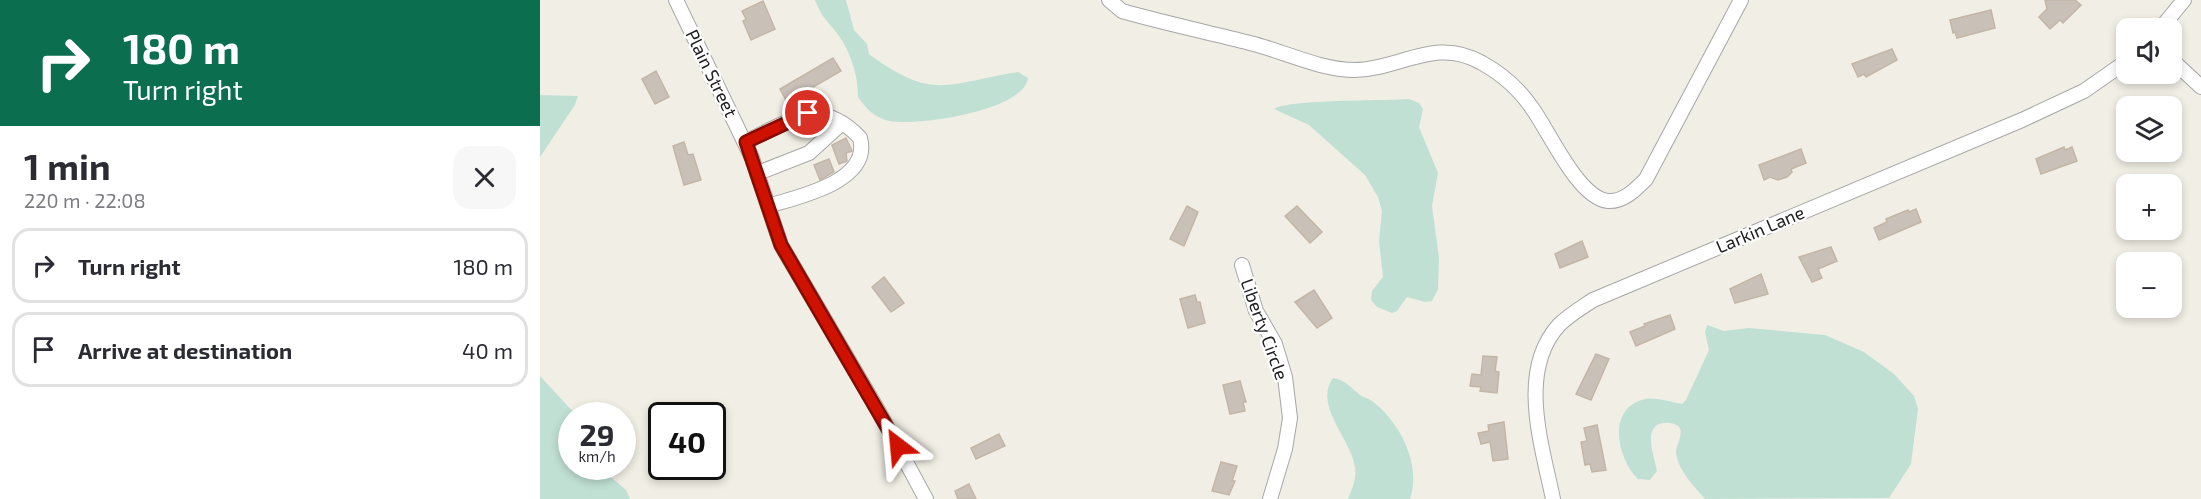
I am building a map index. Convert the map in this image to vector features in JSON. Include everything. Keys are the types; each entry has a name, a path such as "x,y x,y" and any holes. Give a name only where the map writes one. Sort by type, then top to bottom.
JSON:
{"street":[{"name":"Plain Street","path":"676,0 746,142 781,245 879,412 926,499"},
{"path":"1109,0 1122,11 1251,43 1330,66 1354,70 1384,67 1428,52 1475,58 1502,74 1532,107 1587,190 1606,201 1626,196 1646,179 1741,0"},
{"path":"2169,18 2184,0"},
{"name":"Larkin Lane","path":"1553,499 1540,437 1536,388 1538,363 1546,344 1570,315 1593,300 2022,120 2084,91 2116,69"},
{"path":"2182,69 2201,87"},
{"path":"746,142 808,113 831,117 860,138 861,145 853,168 833,183 768,206"},
{"path":"758,173 809,153 842,123"},
{"name":"Liberty Circle","path":"1242,265 1256,311 1275,345 1286,377 1290,418 1285,449 1270,499"}],"green space":[{"path":"815,0 846,0 854,30 867,44 869,54 910,79 926,84 941,85 1018,72 1028,78 1022,90 1009,99 968,114 922,121 885,120 872,113 858,97 856,74 848,52 821,13"},
{"path":"540,95 578,96 575,105 540,157"},
{"path":"1409,99 1419,103 1423,109 1419,127 1438,173 1432,206 1439,258 1438,289 1432,301 1425,302 1407,297 1397,311 1392,313 1377,307 1371,300 1372,291 1383,277 1379,241 1382,211 1378,197 1365,175 1309,125 1274,109 1317,102"},
{"path":"1707,325 1724,331 1749,328 1825,335 1864,352 1894,374 1914,396 1918,409 1911,464 1889,498 1705,499 1680,466 1676,452 1681,432 1676,425 1669,423 1657,425 1651,436 1657,471 1650,480 1638,479 1625,459 1621,447 1619,434 1624,412 1633,404 1645,399 1682,404 1686,400 1709,350 1705,332"},
{"path":"540,376 564,402 558,402 558,480 614,480 626,490 630,499 540,499"},
{"path":"1333,378 1345,382 1360,395 1372,401 1391,420 1399,432 1411,459 1413,486 1410,499 1348,499 1355,479 1355,467 1330,411 1328,388"}],"building":[{"path":"2045,0 2075,0 2081,5 2063,23 2060,20 2050,29 2039,17 2047,9"},
{"path":"763,1 775,29 751,40 743,21 746,19 742,11"},
{"path":"1991,10 1995,28 1957,38 1955,32 1953,33 1950,20"},
{"path":"1892,49 1897,60 1866,77 1864,74 1858,77 1852,64"},
{"path":"833,58 841,71 787,102 780,89"},
{"path":"656,71 669,97 655,104 642,79"},
{"path":"846,138 852,151 846,153 847,161 839,164 832,145"},
{"path":"684,142 688,155 693,154 701,180 684,185 673,146"},
{"path":"2064,147 2065,150 2072,147 2077,161 2041,174 2036,159"},
{"path":"1801,149 1806,163 1791,169 1792,172 1787,177 1778,180 1770,177 1764,180 1759,165"},
{"path":"829,159 834,172 820,180 814,165"},
{"path":"1187,206 1198,212 1184,246 1170,239"},
{"path":"1297,206 1322,232 1310,243 1285,216"},
{"path":"1916,209 1921,222 1879,240 1874,228 1887,222 1886,219"},
{"path":"1582,241 1588,257 1560,268 1555,254"},
{"path":"1831,247 1837,261 1818,269 1822,278 1812,282 1799,257"},
{"path":"1761,274 1768,294 1735,303 1730,289"},
{"path":"884,277 904,303 891,312 872,287"},
{"path":"1314,290 1332,318 1317,328 1295,302"},
{"path":"1195,295 1197,302 1200,302 1205,323 1188,328 1180,299"},
{"path":"1670,315 1675,329 1636,346 1630,332 1645,326 1644,324"},
{"path":"1596,354 1609,359 1591,400 1576,394"},
{"path":"1483,356 1497,357 1495,371 1499,372 1497,393 1480,391 1481,387 1470,386 1472,374 1481,375"},
{"path":"1240,381 1246,402 1243,402 1245,411 1230,414 1223,385"},
{"path":"1504,422 1508,459 1493,461 1490,442 1481,444 1478,433 1489,431 1488,425"},
{"path":"1597,425 1606,470 1592,472 1590,464 1585,465 1581,442 1587,441 1584,428"},
{"path":"999,434 1005,446 976,459 971,448"},
{"path":"1221,462 1237,466 1232,481 1235,481 1229,495 1212,491"},
{"path":"969,484 976,499 958,499 955,491"}],"route":[{"path":"808,113 746,142 781,245 898,446"}]}
